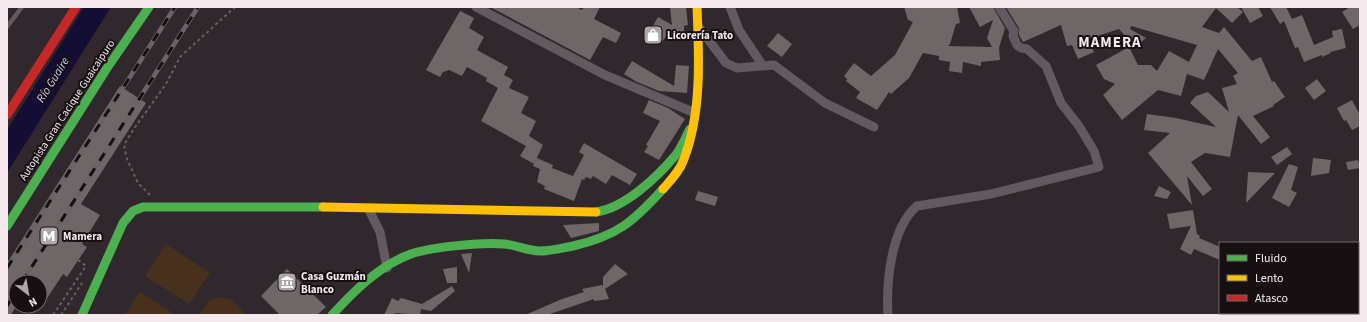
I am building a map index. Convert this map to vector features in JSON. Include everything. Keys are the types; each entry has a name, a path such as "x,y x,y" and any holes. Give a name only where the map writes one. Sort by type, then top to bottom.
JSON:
{"main road":[{"path":"7,115 76,7"},
{"name":"Autopista Gran Cacique Guaicaipuro","path":"7,226 107,68 149,7"},
{"path":"332,315 351,293 387,268 411,254 461,244 502,244 543,251 576,245 616,232 646,207 670,181 683,161 695,113 699,66 697,7"},
{"path":"82,315 123,223 133,211 143,207 368,208 578,213 598,212 617,205 640,190 676,155 690,129"}],"street":[{"path":"476,7 605,75 695,113"},
{"path":"730,7 739,30 763,66"},
{"path":"888,315 887,299 890,264 901,227 909,213 917,206 991,194 1099,167 1094,151 1079,126 1061,103 1046,66 1027,49 1016,45 1013,36 1014,31 998,7"},
{"path":"698,26 726,63 737,68 774,64 825,103 874,127"},
{"path":"368,208 380,232 387,268"}],"lane":[{"path":"7,27 22,7"}],"path":[{"path":"161,207 138,183 127,159 124,145 166,84 180,57 235,7"},
{"path":"53,315 86,266 78,260"},
{"path":"61,315 83,282"}],"shaded area":[{"path":"166,244 210,273 189,304 145,276"},
{"path":"140,292 176,315 125,315"},
{"path":"220,297 232,300 246,315 199,315 210,300"}],"water":[{"name":"Río Guaire","path":"84,7 111,7 7,173 7,130"}],"building":[{"path":"490,7 576,7 582,10 584,7 600,7 594,19 621,33 616,43 603,37 590,60"},
{"path":"670,7 686,7 688,25 684,26 684,31 690,35 666,36 663,41 657,37 654,42 646,38 658,17 672,25"},
{"path":"904,7 957,7 960,23 956,24 948,46 992,47 987,38 993,20 980,27 969,7 993,7 1005,28 999,48 1000,60 981,62 981,66 963,62 962,73 949,71 950,62 939,60 939,56 923,53 909,78 891,94 889,92 877,110 856,98 860,92 846,81 847,79 844,76 854,63 871,76 895,55 913,22 908,20"},
{"path":"1006,7 1237,7 1243,12 1232,23 1216,8 1202,27 1219,33 1224,27 1252,61 1261,57 1272,82 1274,81 1285,97 1273,105 1274,106 1253,116 1270,137 1261,144 1238,115 1230,157 1205,153 1191,162 1212,189 1203,196 1187,176 1192,205 1148,153 1170,133 1144,130 1147,114 1176,118 1216,127 1190,103 1196,96 1208,92 1229,112 1222,88 1237,84 1233,76 1238,73 1218,49 1204,80 1187,74 1181,96 1158,90 1122,120 1103,95 1115,84 1104,79 1096,65 1129,47 1138,65 1151,65 1157,71 1169,51 1189,62 1197,45 1131,26 1130,29 1146,38 1135,47 1119,29 1088,39 1094,52 1078,59 1072,45 1067,46 1061,25 1023,42 1019,35 1019,28"},
{"path":"1241,7 1258,7 1263,16 1250,23"},
{"path":"1270,7 1286,7 1292,19 1302,15 1314,45 1333,37 1332,31 1342,29 1346,48 1330,52 1331,53 1322,57 1322,55 1304,62 1298,47 1295,48 1284,21 1280,24"},
{"path":"1350,7 1360,7 1360,25 1353,29 1342,12"},
{"path":"460,11 474,18 469,28 484,37 477,50 508,67 504,75 513,80 509,88 529,97 521,113 536,121 529,136 543,145 534,164 520,156 526,146 481,121 498,88 486,81 487,78 467,67 462,76 449,70 443,72 440,77 426,70"},
{"path":"778,33 792,44 782,57 767,46"},
{"path":"632,61 674,86 676,65 689,66 687,93 659,91 637,82 624,74"},
{"path":"1317,79 1326,91 1314,100 1305,88"},
{"path":"120,86 146,103 81,204 100,215 82,244 87,247 67,277 63,274 48,297 48,274 8,274 8,314 12,314 7,315 7,263"},
{"path":"649,100 668,108 685,119 659,160 644,152 648,146 646,145 660,121 643,113"},
{"path":"1352,100 1360,115 1360,126 1352,130 1346,120 1344,121 1337,108"},
{"path":"584,143 637,174 630,185 612,175 606,184 593,176 591,179 586,177 584,180 582,179 574,201 544,189 545,186 537,182 540,169 533,166 537,158 553,165 552,168 573,176 584,155 579,152"},
{"path":"1287,147 1292,154 1277,165 1271,157"},
{"path":"1313,158 1331,160 1329,173 1311,176"},
{"path":"1358,160 1360,168 1348,170 1346,162"},
{"path":"1289,164 1298,167 1291,190 1297,193 1289,207 1272,198"},
{"path":"1248,172 1275,173 1246,203"},
{"path":"1159,186 1171,192 1167,199 1154,196"},
{"path":"698,191 718,197 715,206 695,200"},
{"path":"1193,210 1197,234 1200,236 1199,238 1219,247 1219,260 1194,249 1191,255 1180,249 1191,226 1170,229 1167,214"},
{"path":"599,223 599,231 571,238 563,225"},
{"path":"472,253 469,273 461,254"},
{"path":"615,264 628,274 605,289 609,299 594,301 594,299 547,315 525,315 562,299 584,292 582,289 603,286 603,277"},
{"path":"457,267 457,283 447,283 443,269"},
{"name":"Casa Guzmán Blanco","path":"287,269 326,307 317,315 280,315 261,296"},
{"path":"452,286 455,291 431,311 421,309 420,315 395,313 395,315 384,315 392,298 398,301 401,298 422,304"}],"railway":[{"path":"7,268 175,7"},
{"path":"27,274 198,7"}],"traffic: fast":[{"path":"7,226 107,68 149,7"},
{"path":"596,212 618,205 650,182 677,153 690,129"},
{"path":"332,315 358,288 378,272 411,254 444,247 483,244 504,244 540,251 573,246 601,238 623,226 633,219 663,189"},
{"path":"82,315 123,223 133,211 143,207 323,207"}],"traffic: slow":[{"path":"663,189 675,175 682,163 690,141 694,122 697,103 699,64 697,7"},
{"path":"323,207 596,212"}],"traffic: jam":[{"path":"7,115 76,7"}],"place":[{"name":"Licorería Tato","path":"653,35"},
{"name":"Mamera","path":"49,236"},
{"name":"Casa Guzmán Blanco","path":"287,282"}],"district":[{"name":"MAMERA","path":"1110,42"}]}
